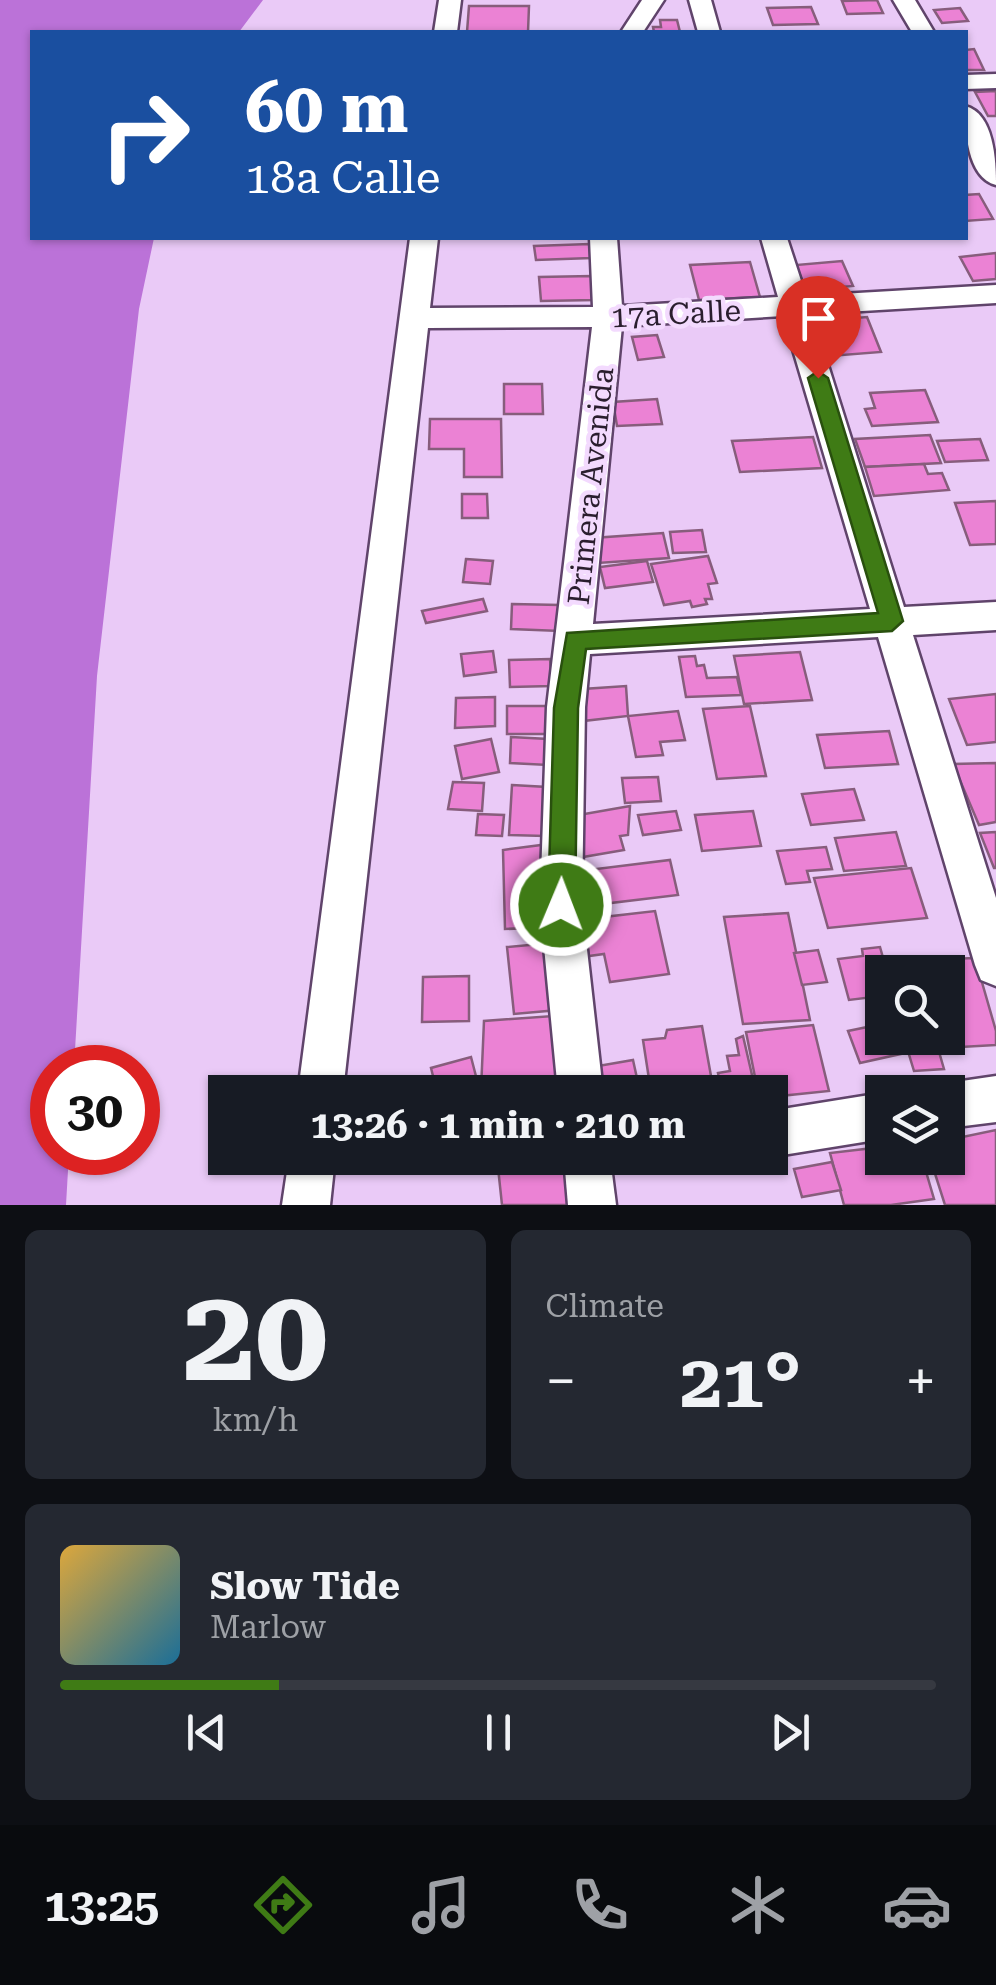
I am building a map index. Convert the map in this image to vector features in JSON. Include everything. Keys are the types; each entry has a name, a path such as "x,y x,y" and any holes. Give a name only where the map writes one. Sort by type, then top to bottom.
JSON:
{"street":[{"path":"446,30 450,0"},
{"path":"633,30 653,0"},
{"path":"700,0 709,30"},
{"path":"904,0 921,30"},
{"path":"968,82 996,81"},
{"path":"968,119 996,177"},
{"path":"322,1075 424,240"},
{"name":"Primera Avenida","path":"578,1075 561,905 566,708 608,317 602,240"},
{"path":"775,240 996,965"},
{"name":"17a Calle","path":"414,318 608,317 996,294"},
{"path":"576,640 996,616"},
{"path":"965,1104 996,1099"},
{"path":"788,1131 865,1119"},
{"path":"306,1205 310,1175"}],"shaded area":[{"path":"0,0 263,0 240,30 30,30 30,240 154,240 139,309 97,676 75,1045 30,1045 30,1175 68,1175 66,1205 0,1205"}],"building":[{"path":"877,0 883,13 847,14 842,1"},
{"path":"469,6 529,6 528,30 467,30"},
{"path":"811,7 818,24 773,25 767,8"},
{"path":"960,8 968,21 942,23 934,10"},
{"path":"660,20 677,20 680,30 653,27 661,27"},
{"path":"974,49 984,70 968,70 968,50"},
{"path":"996,91 996,116 988,116 975,92"},
{"path":"979,194 993,219 968,221 968,195"},
{"path":"589,244 591,258 536,260 534,246"},
{"path":"996,253 996,279 973,281 960,257"},
{"path":"842,261 853,286 806,290 796,265"},
{"path":"750,262 760,297 699,300 690,265"},
{"path":"592,276 595,300 541,301 539,277"},
{"path":"867,317 881,352 830,356 817,321"},
{"path":"657,335 664,357 638,360 632,337"},
{"path":"504,384 542,384 543,414 504,414"},
{"path":"925,390 938,422 872,426 865,409 875,408 870,393"},
{"path":"657,399 662,424 617,426 613,402"},
{"path":"430,419 501,419 502,477 464,477 464,449 429,449"},
{"path":"930,435 941,463 865,467 855,439"},
{"path":"813,437 822,468 740,472 732,441"},
{"path":"980,439 988,460 945,462 937,441"},
{"path":"924,464 928,474 942,473 949,490 874,496 865,467"},
{"path":"462,494 487,494 488,518 462,518"},
{"path":"996,501 996,544 970,545 955,503"},
{"path":"702,530 706,552 673,553 670,532"},
{"path":"663,533 669,558 598,563 593,538"},
{"path":"708,556 717,583 708,584 712,599 692,607 690,601 664,605 651,564"},
{"path":"466,559 493,561 490,584 463,582"},
{"path":"647,561 653,582 605,588 600,567"},
{"path":"483,599 487,611 426,623 422,611"},
{"path":"512,604 560,605 560,631 511,629"},
{"path":"493,651 496,672 464,676 461,654"},
{"path":"800,652 812,700 744,704 734,656"},
{"path":"695,656 697,666 704,665 707,678 737,677 741,695 686,697 679,657"},
{"path":"550,659 552,686 510,687 509,660"},
{"path":"626,686 628,716 583,721 583,689"},
{"path":"996,694 996,742 967,745 949,699"},
{"path":"495,697 495,726 455,728 456,698"},
{"path":"507,706 548,706 549,734 507,734"},
{"path":"750,706 766,776 717,779 703,709"},
{"path":"678,711 685,740 660,742 663,755 636,757 628,716"},
{"path":"889,731 898,764 825,768 817,735"},
{"path":"511,737 548,739 548,765 510,763"},
{"path":"491,739 499,772 462,779 455,746"},
{"path":"996,763 996,822 979,825 953,764"},
{"path":"658,777 661,801 625,803 622,778"},
{"path":"453,782 484,783 482,811 448,809"},
{"path":"512,785 547,787 545,836 509,835"},
{"path":"854,789 864,820 811,825 802,794"},
{"path":"630,806 628,835 620,836 624,850 583,857 573,816"},
{"path":"676,811 681,830 643,835 638,815"},
{"path":"753,811 761,846 702,851 695,815"},
{"path":"478,814 504,815 502,836 476,835"},
{"path":"896,832 906,866 844,871 835,838"},
{"path":"996,832 996,868 994,868 980,833"},
{"path":"549,844 553,927 505,929 503,850"},
{"path":"826,847 832,869 807,871 810,882 786,884 777,851"},
{"path":"670,860 678,895 602,904 596,869"},
{"path":"911,868 927,918 828,928 814,878"},
{"path":"655,911 669,974 610,982 604,954 589,956 584,927 603,925 604,917"},
{"path":"788,913 810,1020 743,1024 724,917"},
{"path":"550,943 558,1010 514,1014 507,947"},
{"path":"880,947 882,955 865,955 865,998 849,1000 838,959 863,956 862,949"},
{"path":"818,950 827,982 802,985 794,953"},
{"path":"965,958 975,958 996,1031 996,1045 965,1047"},
{"path":"469,976 469,1021 422,1022 423,977"},
{"path":"553,1016 559,1075 482,1075 484,1021"},
{"path":"813,1025 829,1091 788,1095 788,1075 755,1075 746,1032"},
{"path":"702,1026 711,1075 648,1075 643,1040 665,1038 667,1030"},
{"path":"865,1027 865,1055 896,1055 860,1063 848,1031"},
{"path":"743,1036 752,1075 718,1075 730,1071 727,1056 739,1055 736,1039"},
{"path":"909,1055 940,1055 944,1069 914,1071"},
{"path":"471,1057 476,1075 433,1075 431,1068"},
{"path":"633,1060 636,1075 599,1075 598,1066"},
{"path":"996,1130 996,1205 945,1205 935,1175 965,1175 965,1136"},
{"path":"865,1149 865,1175 927,1175 934,1199 891,1205 844,1205 830,1153"},
{"path":"832,1162 841,1190 802,1197 794,1169"},
{"path":"499,1175 567,1175 570,1205 502,1205"}],"route":[{"path":"561,905 566,708 576,640 892,621 818,378"}]}
